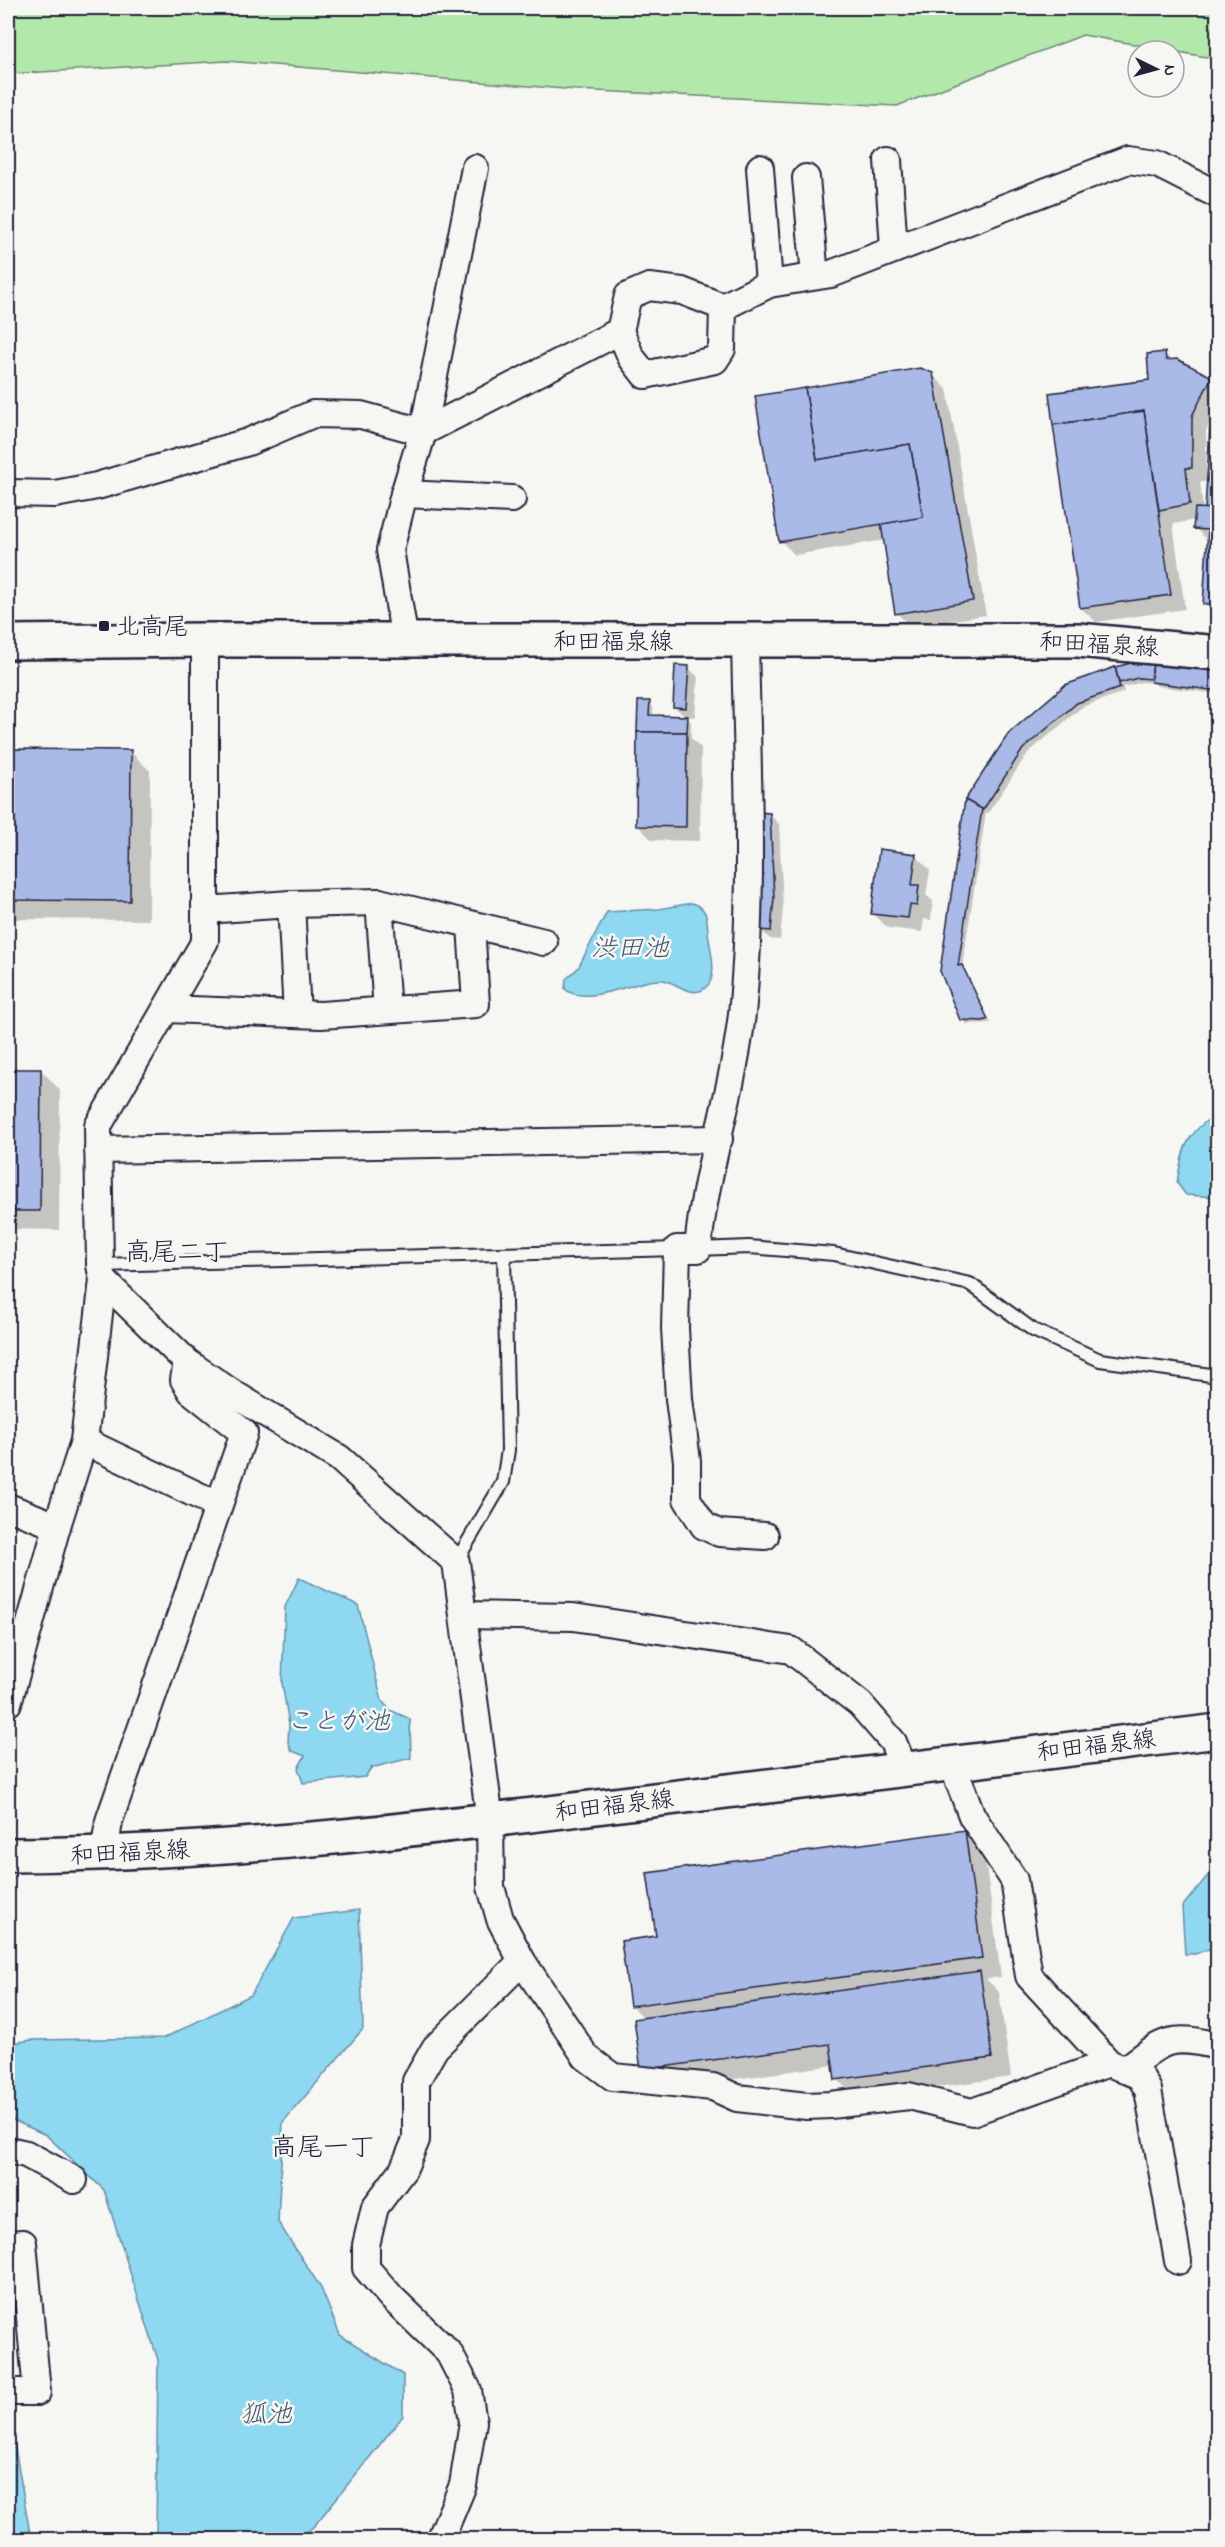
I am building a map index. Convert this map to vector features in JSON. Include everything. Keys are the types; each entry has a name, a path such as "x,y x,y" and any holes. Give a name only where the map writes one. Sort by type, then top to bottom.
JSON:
{"main road":[{"name":"和田福泉線","path":"8,642 1078,640 1218,653"},
{"name":"和田福泉線","path":"8,1855 104,1855 234,1846 490,1821 1218,1731"}],"street":[{"path":"888,160 894,249"},
{"path":"723,306 722,349 716,360 645,375 631,357 620,332 628,296 649,286 682,291 723,306 769,284 831,274 1128,160 1157,164 1218,195"},
{"path":"405,641 390,550 423,432 475,168"},
{"path":"760,168 769,284"},
{"path":"806,178 815,276"},
{"path":"8,493 56,494 98,486 248,442 313,414 361,415 423,432 620,332"},
{"path":"404,494 512,499"},
{"path":"8,1703 57,1526 84,1441 102,1272 98,1126 205,941 205,640"},
{"path":"745,640 748,897 743,1005 719,1139 700,1225 688,1249 675,1328 679,1399 687,1461 687,1499 704,1526 719,1533 765,1536"},
{"path":"205,910 291,904 380,902 544,942"},
{"path":"380,902 387,1010"},
{"path":"291,904 297,1014"},
{"path":"166,1009 321,1015 476,1004 471,925"},
{"path":"98,1150 719,1139"},
{"path":"102,1272 188,1362 230,1391 339,1458 456,1562 465,1615 490,1821 491,1887 500,1919 522,1961 586,2057 613,2077 713,2087 737,2098 807,2106 909,2096 972,2112 1117,2066 1173,2039 1190,2039 1218,2046"},
{"path":"104,1855 109,1821 243,1433 191,1391 184,1380 188,1362"},
{"path":"84,1441 218,1505"},
{"path":"8,1507 57,1526"},
{"path":"465,1615 573,1617 791,1650 860,1704 893,1742 904,1769"},
{"path":"952,1763 972,1816 1014,1880 1029,1976 1117,2066 1140,2076 1148,2090 1178,2261"},
{"path":"440,2540 463,2485 473,2422 468,2390 449,2352 392,2298 366,2268 366,2245 375,2207 403,2169 416,2140 416,2081 435,2048 522,1961"},
{"path":"8,2150 26,2154 74,2180"},
{"path":"8,2244 23,2243 36,2392 8,2392"}],"lane":[{"path":"102,1272 504,1254 749,1247 834,1254 970,1284 1034,1330 1100,1360 1218,1376"},
{"path":"456,1562 503,1482 505,1472 508,1450 504,1254"}],"green space":[{"path":"8,8 1217,8 1218,59 1186,53 1186,39 1126,39 1126,43 1083,35 897,106 577,90 227,61 8,74"}],"water":[{"name":"渋田池","path":"692,903 701,907 707,922 713,969 712,977 705,988 695,992 689,991 668,981 659,980 592,995 572,993 565,989 566,979 578,968 607,912 659,909"},
{"path":"1213,1116 1217,1116 1217,1197 1186,1195 1177,1183 1183,1153 1196,1130"},
{"name":"ことが池","path":"299,1578 358,1605 382,1701 390,1710 410,1719 411,1758 371,1768 365,1777 303,1783 298,1768 305,1756 292,1751 288,1742 289,1724 282,1683 285,1607"},
{"path":"1217,1869 1217,1946 1195,1954 1185,1954 1182,1907 1209,1874"},
{"name":"狐池","path":"359,1910 363,2029 283,2122 278,2222 321,2288 340,2335 403,2375 403,2416 315,2525 300,2539 156,2539 158,2360 104,2190 46,2135 8,2118 8,2044 31,2040 164,2038 251,1995 294,1918"},
{"path":"8,2448 15,2448 31,2539 8,2539"}],"building":[{"path":"1165,352 1166,360 1177,359 1212,377 1192,416 1192,468 1186,468 1190,504 1159,510 1144,411 1053,425 1049,393 1149,380 1147,354"},
{"path":"920,368 933,373 973,601 895,614 881,524 923,517 910,444 817,460 805,388"},
{"path":"805,388 817,460 910,444 923,517 779,542 755,396"},
{"path":"1144,411 1171,595 1080,608 1053,425"},
{"path":"1210,428 1218,428 1218,509 1205,509"},
{"path":"1195,508 1218,509 1218,605 1203,604 1208,530 1193,529"},
{"path":"1139,661 1153,663 1151,679 1138,678 1119,683 1115,667"},
{"path":"1153,663 1218,671 1218,691 1151,682"},
{"path":"675,665 689,666 686,708 673,707"},
{"path":"1115,667 1120,688 1077,703 1023,749 983,810 965,800 1009,733 1065,685"},
{"path":"638,701 650,701 649,715 688,716 687,732 637,732"},
{"path":"637,732 687,732 686,827 636,826"},
{"path":"8,749 131,750 130,901 8,900"},
{"path":"965,800 982,809 958,966 962,965 988,1019 983,1021 960,1020 940,971"},
{"path":"758,812 770,813 774,898 771,931 759,930 762,898"},
{"path":"879,849 916,854 912,885 919,885 917,906 910,905 908,918 871,914"},
{"path":"8,1069 41,1069 40,1211 8,1211"},
{"path":"965,1830 982,1958 630,2006 621,1941 656,1936 647,1873"},
{"path":"980,1971 992,2058 835,2080 830,2044 641,2070 634,2019"}],"place":[{"name":"北高尾","path":"104,626"}],"district":[{"name":"高尾二丁","path":"177,1251"},
{"name":"高尾一丁","path":"323,2146"}]}
